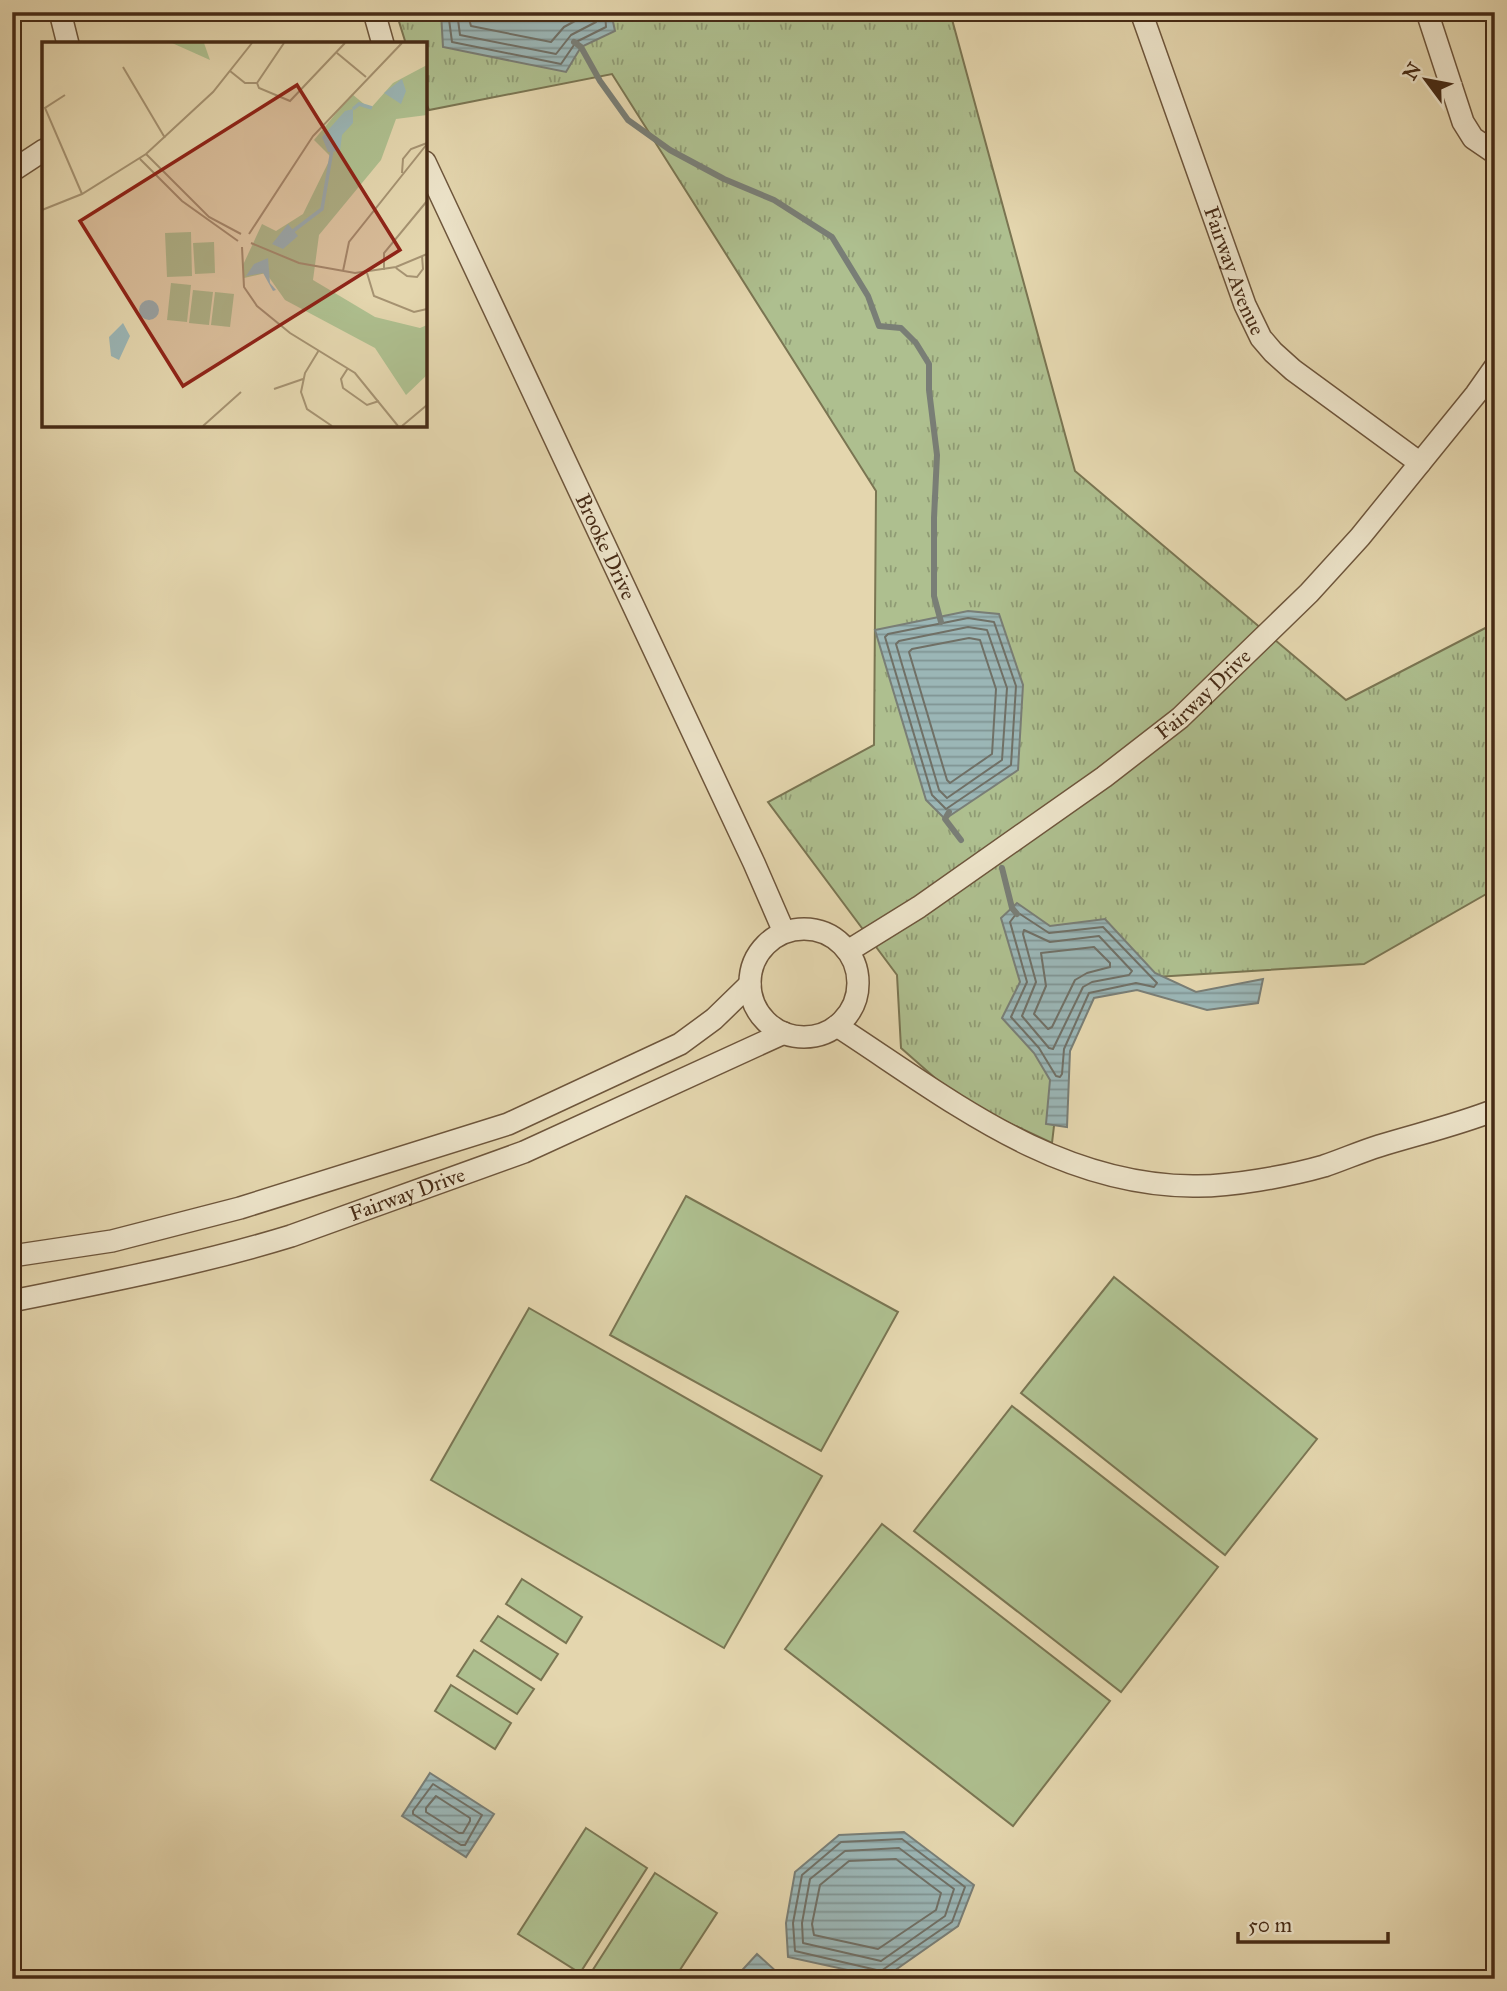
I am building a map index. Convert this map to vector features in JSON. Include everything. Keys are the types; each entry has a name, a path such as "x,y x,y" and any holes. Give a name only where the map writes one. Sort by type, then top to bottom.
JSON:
{"street":[{"path":"60,12 68,42"},
{"path":"374,12 382,42"},
{"name":"Fairway Avenue","path":"1142,12 1245,305 1261,338 1293,370 1420,463"},
{"path":"1427,12 1463,122 1473,138 1495,153"},
{"path":"12,171 42,151"},
{"name":"Brooke Drive","path":"427,166 784,932"},
{"name":"Fairway Drive","path":"848,951 919,906 1104,777 1180,718 1309,593 1360,537 1495,368"},
{"path":"799,929 818,930 835,938 848,951 858,976 858,991 847,1016 824,1033 811,1037 783,1033 770,1025 752,999 752,968 758,954 768,942 784,932 799,929"},
{"name":"Fairway Drive","path":"12,1256 112,1241 240,1209 508,1124 680,1044 714,1019 750,984"},
{"path":"837,1026 996,1130 1092,1171 1140,1183 1195,1187 1285,1174 1323,1166 1377,1147 1465,1122 1495,1110"},
{"name":"Fairway Drive","path":"12,1301 163,1269 291,1236 524,1153 783,1033"}],"green space":[{"path":"396,12 950,12 1075,471 1346,700 1495,623 1495,889 1364,964 1107,980 1067,1016 1052,1143 960,1100 901,1048 897,975 768,802 874,745 876,491 612,74 429,110 427,42 405,42"},
{"path":"686,1196 898,1312 821,1451 610,1335"},
{"path":"1114,1277 1317,1439 1225,1555 1021,1393"},
{"path":"529,1308 822,1476 724,1648 431,1480"},
{"path":"1012,1406 1218,1567 1121,1692 914,1531"},
{"path":"882,1524 1110,1701 1013,1826 785,1649"},
{"path":"522,1579 582,1617 566,1643 506,1604"},
{"path":"498,1616 558,1654 541,1680 481,1641"},
{"path":"474,1650 534,1689 517,1714 457,1676"},
{"path":"451,1685 511,1723 495,1749 435,1711"},
{"path":"586,1828 647,1868 580,1973 518,1934"},
{"path":"655,1873 717,1913 674,1979 587,1979"}],"water":[{"path":"441,12 611,12 615,31 581,47 566,72 443,47"},
{"path":"968,611 999,614 1023,685 1018,770 945,819 926,800 875,630"},
{"path":"1017,903 1050,926 1105,919 1155,973 1196,992 1263,979 1258,1003 1207,1010 1137,990 1094,998 1070,1051 1067,1127 1046,1124 1050,1080 1034,1053 1002,1018 1020,982 1001,918"},
{"path":"430,1773 494,1814 466,1857 402,1816"},
{"path":"904,1832 974,1885 958,1926 884,1978 788,1957 786,1923 795,1872 839,1835"},
{"path":"757,1954 778,1973 773,1979 734,1979"}],"waterway":[{"path":"574,42 581,47 600,81 628,120 670,150 724,179 774,200 832,237 868,296 879,326 901,328 916,343 929,364 929,390 937,455 934,596 941,622"},
{"path":"949,812 945,819 961,840"},
{"path":"1002,868 1012,908 1017,914"}]}
